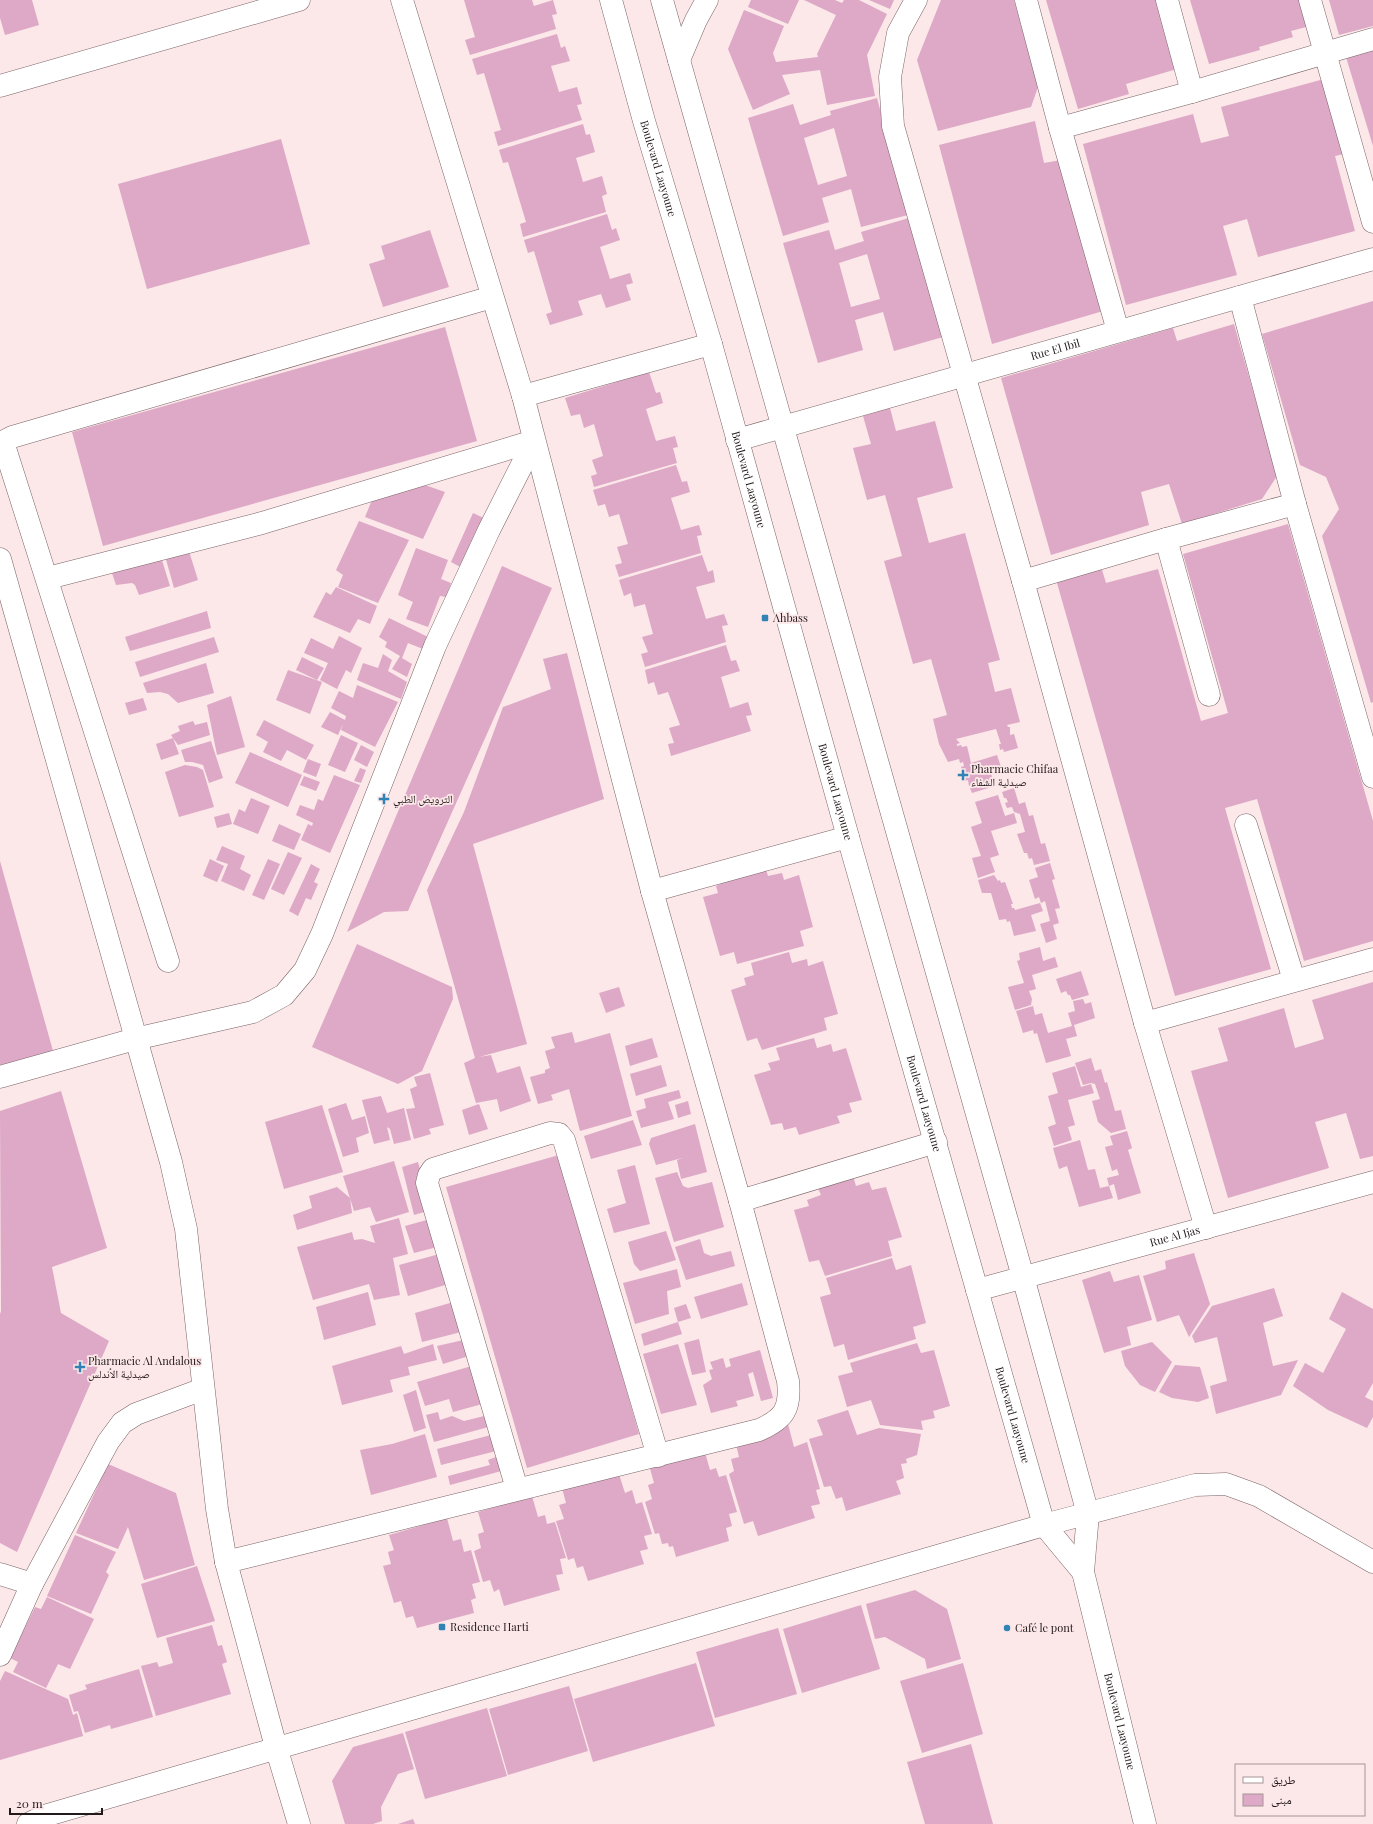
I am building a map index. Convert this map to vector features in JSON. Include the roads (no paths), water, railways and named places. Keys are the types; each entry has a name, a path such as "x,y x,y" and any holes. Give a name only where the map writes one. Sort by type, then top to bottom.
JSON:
{"street":[{"path":"0,86 299,0"},
{"path":"226,1562 759,1430 775,1423 785,1413 790,1396 788,1381 740,1201 652,890 523,396 402,0"},
{"name":"Boulevard Laayoune","path":"611,0 644,121 711,344 848,837 1044,1525 1083,1572"},
{"name":"Boulevard Laayoune","path":"662,0 1023,1277 1088,1514 1083,1572 1145,1824"},
{"path":"679,60 696,20 707,0"},
{"path":"916,0 898,33 890,77 893,126 1023,581 1145,1023 1206,1228"},
{"path":"1026,0 1060,128 1118,331"},
{"path":"1168,0 1192,92"},
{"path":"1310,0 1373,222"},
{"path":"1060,128 1192,92 1373,39"},
{"name":"Rue El Ibil","path":"737,440 1373,259"},
{"path":"168,961 48,578 3,442 20,434 492,297"},
{"path":"1240,297 1295,504 1365,719 1373,777"},
{"path":"523,396 711,344"},
{"path":"48,578 262,523 534,441"},
{"path":"0,1077 135,1039 253,1012 284,995 305,970 322,934 435,646 489,530 534,441"},
{"path":"1023,581 1166,539 1295,504"},
{"path":"1166,539 1209,695"},
{"path":"0,559 170,1162 186,1229 217,1509 226,1562 276,1747 299,1824"},
{"path":"1246,825 1294,980"},
{"path":"652,890 848,837"},
{"path":"1145,1023 1373,959"},
{"path":"517,1489 428,1183 429,1175 433,1169 550,1133 559,1134 564,1140 658,1456"},
{"path":"740,1201 936,1142"},
{"name":"Rue Al Ijas","path":"977,1290 1373,1182"},
{"path":"0,1655 32,1584 108,1442 122,1424 136,1414 203,1389"},
{"path":"28,1824 44,1816 276,1747 1044,1525 1194,1485 1226,1484 1258,1496 1373,1562"},
{"path":"0,1574 32,1584"}],"place":[{"name":"Ahbass","path":"765,618"},
{"name":"Pharmacie Chifaa صيدلية الشفاء","path":"963,775"},
{"name":"الترويض الطبي","path":"384,799"},
{"name":"Pharmacie Al Andalous صيدلية الأندلس","path":"80,1367"},
{"name":"Residence Harti","path":"442,1627"},
{"name":"Café le pont","path":"1007,1628"}]}
